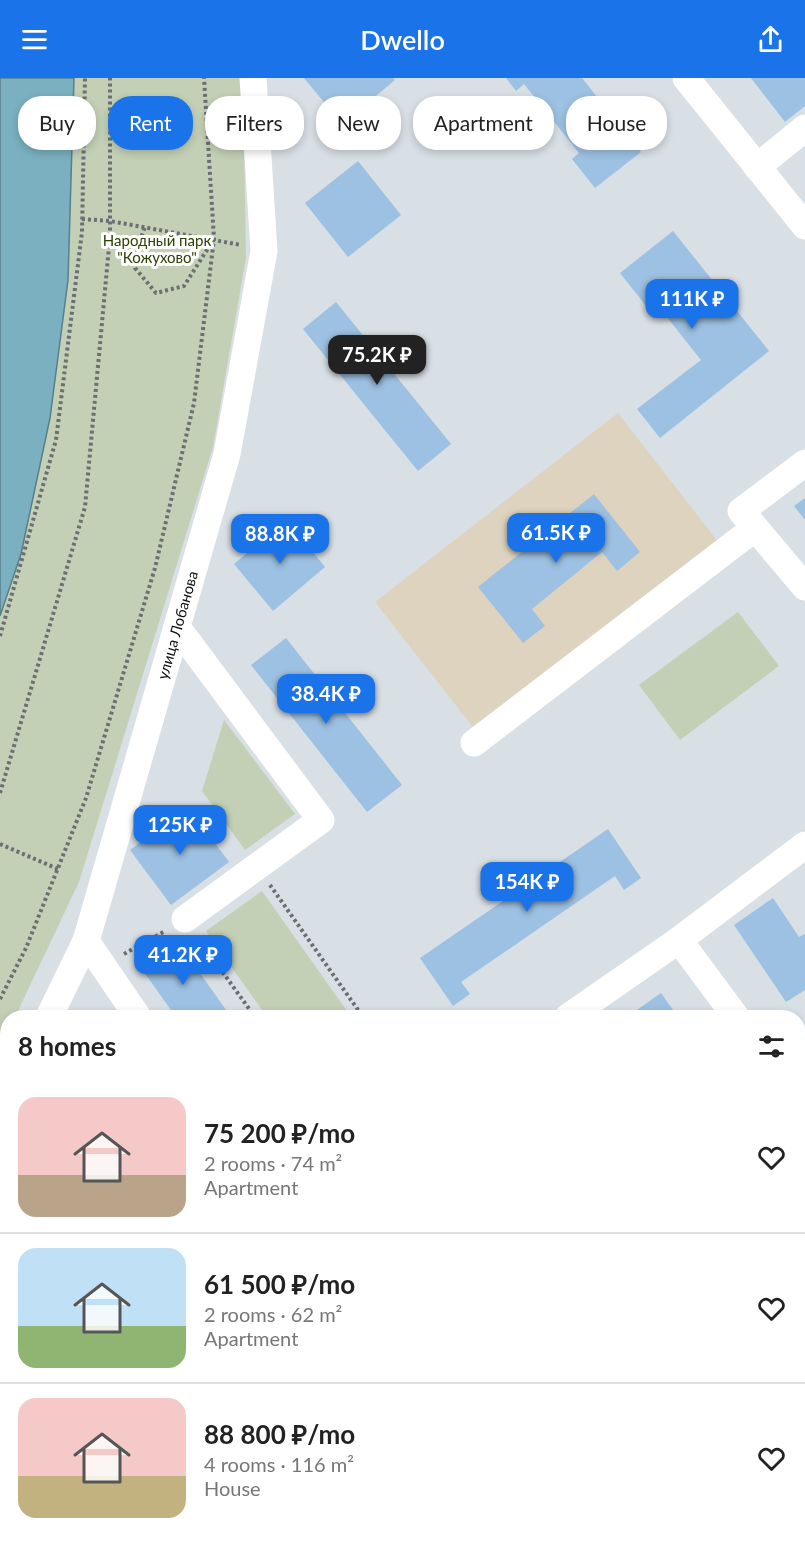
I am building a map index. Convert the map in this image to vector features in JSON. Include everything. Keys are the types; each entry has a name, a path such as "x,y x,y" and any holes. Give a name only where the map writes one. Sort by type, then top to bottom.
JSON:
{"street":[{"name":"улица Лобанова","path":"52,1010 86,941 227,454 264,250 254,78"},
{"path":"686,78 805,226"},
{"path":"757,167 805,128"},
{"path":"805,463 741,511 805,586"},
{"path":"474,743 755,528"},
{"path":"177,627 321,820 185,919"},
{"path":"578,1010 679,940 805,845"},
{"path":"679,940 731,1010"},
{"path":"86,941 133,1010"}],"path":[{"path":"0,636 57,440 82,219 84,78"},
{"path":"0,793 85,507 110,236 110,78"},
{"path":"0,999 26,948 87,798 155,568 194,403 214,239 204,78"},
{"path":"82,219 110,221 241,245"},
{"path":"145,227 142,235 134,244 135,268 156,293 184,286 214,239"},
{"path":"110,236 134,244"},
{"path":"0,844 58,869"},
{"path":"257,867 358,1010"},
{"path":"103,966 185,919 250,1010"}],"shaded area":[{"path":"618,413 719,543 476,731 375,602"}],"green space":[{"name":"Народный парк \"Кожухово\"","path":"74,78 243,78 243,96 205,96 205,150 244,150 246,258 213,447 79,882 18,1010 0,1010 0,616 21,554 50,418 68,280 72,150 96,150 96,96 73,96"},
{"path":"738,612 779,666 680,740 639,685"},
{"path":"224,720 295,814 245,850 202,791"},
{"path":"262,891 346,1010 262,1010 206,931"}],"water":[{"path":"0,78 74,78 73,96 18,96 18,150 72,150 68,280 50,418 21,554 0,616"}],"building":[{"path":"304,78 393,78 395,80 376,96 319,96"},
{"path":"506,78 582,78 596,96 566,96 566,137 554,122 554,96 534,96 524,84 516,91"},
{"path":"751,78 805,78 805,106 785,122"},
{"path":"577,150 639,150 641,152 595,188 572,159 579,153"},
{"path":"358,161 401,215 348,257 305,203"},
{"path":"673,231 769,351 660,438 637,409 701,360 654,301 647,307 620,273"},
{"path":"336,302 451,444 418,471 303,329"},
{"path":"594,494 640,552 617,571 602,552 532,609 545,626 523,643 478,587"},
{"path":"805,498 805,520 794,506"},
{"path":"287,520 325,567 273,611 234,564"},
{"path":"286,638 402,785 367,812 251,665"},
{"path":"188,807 229,862 171,905 130,850"},
{"path":"608,829 641,878 624,890 615,876 461,982 470,994 453,1006 420,958"},
{"path":"773,898 799,937 805,934 805,990 786,1002 734,925"},
{"path":"178,942 226,1010 171,1010 141,968"},
{"path":"661,993 673,1010 637,1010"}]}
